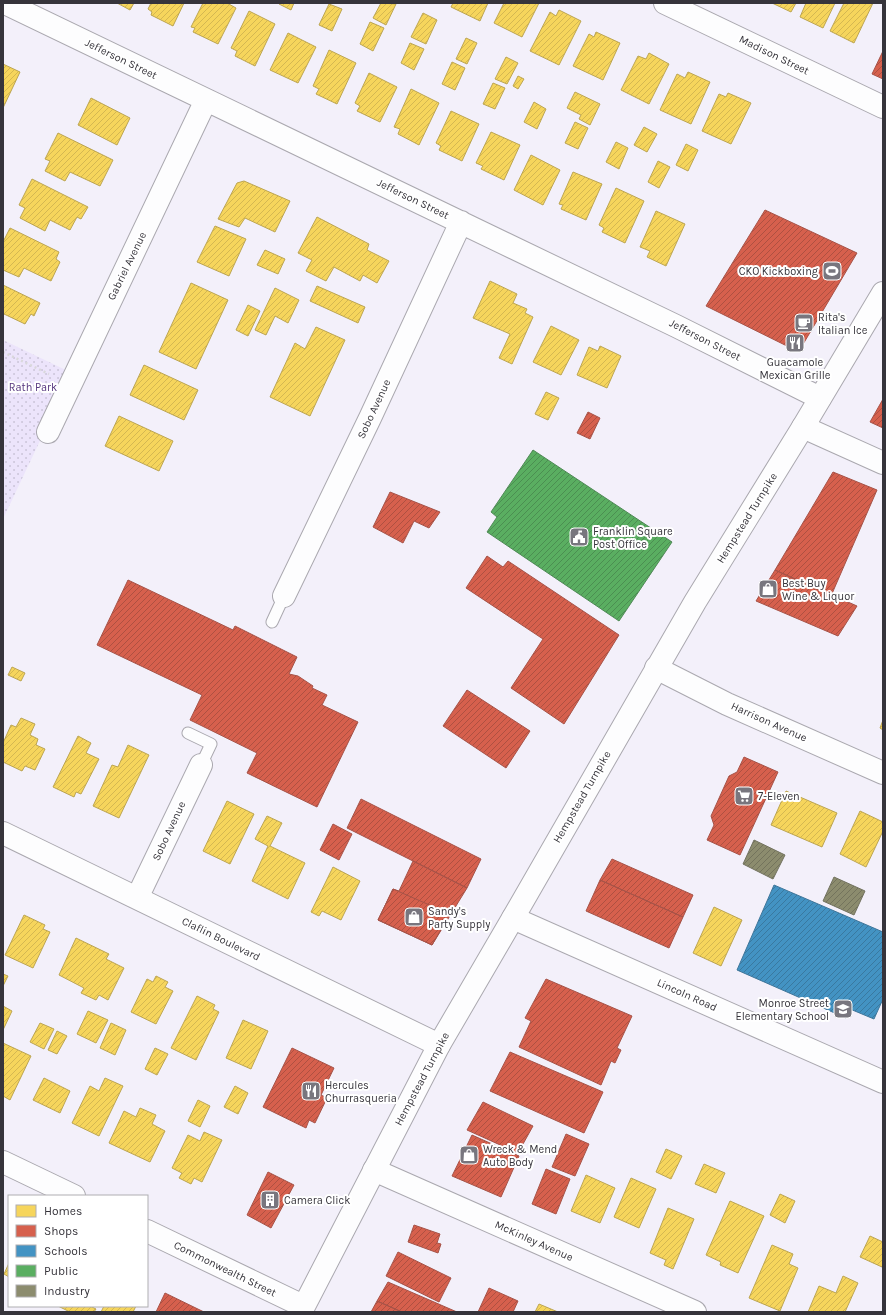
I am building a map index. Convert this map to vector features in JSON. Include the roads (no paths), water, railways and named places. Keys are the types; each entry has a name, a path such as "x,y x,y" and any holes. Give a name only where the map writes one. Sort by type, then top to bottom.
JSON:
{"street":[{"name":"Jefferson Street","path":"5,3 676,326 820,398"},
{"name":"Madison Street","path":"664,3 883,107"},
{"name":"Gabriel Avenue","path":"48,432 206,100"},
{"name":"Sobo Avenue","path":"284,596 367,425 461,222"},
{"name":"Hempstead Turnpike","path":"302,1309 439,1044 656,668 883,293"},
{"path":"803,427 883,463"},
{"name":"Harrison Avenue","path":"656,668 727,704 883,773"},
{"name":"Sobo Avenue","path":"137,898 201,765"},
{"name":"Claflin Boulevard","path":"3,833 439,1044"},
{"name":"Lincoln Road","path":"513,918 883,1082"},
{"path":"3,1162 72,1195"},
{"name":"McKinley Avenue","path":"374,1170 695,1312"},
{"name":"Commonwealth Street","path":"148,1232 302,1309"}],"lane":[{"path":"272,622 284,596"},
{"path":"188,733 211,744 201,765"}],"place":[{"name":"CKO Kickboxing","path":"832,271"},
{"name":"Rita's Italian Ice","path":"804,323"},
{"name":"Guacamole Mexican Grille","path":"795,343"},
{"name":"Franklin Square Post Office","path":"579,537"},
{"name":"Best Buy Wine & Liquor","path":"768,589"},
{"name":"7-Eleven","path":"744,796"},
{"name":"Sandy's Party Supply","path":"414,917"},
{"name":"Monroe Street Elementary School","path":"843,1009"},
{"name":"Hercules Churrasqueria","path":"311,1091"},
{"name":"Wreck & Mend Auto Body","path":"469,1155"},
{"name":"Camera Click","path":"270,1200"}],"park label":[{"name":"Rath Park","path":"33,387"}]}
